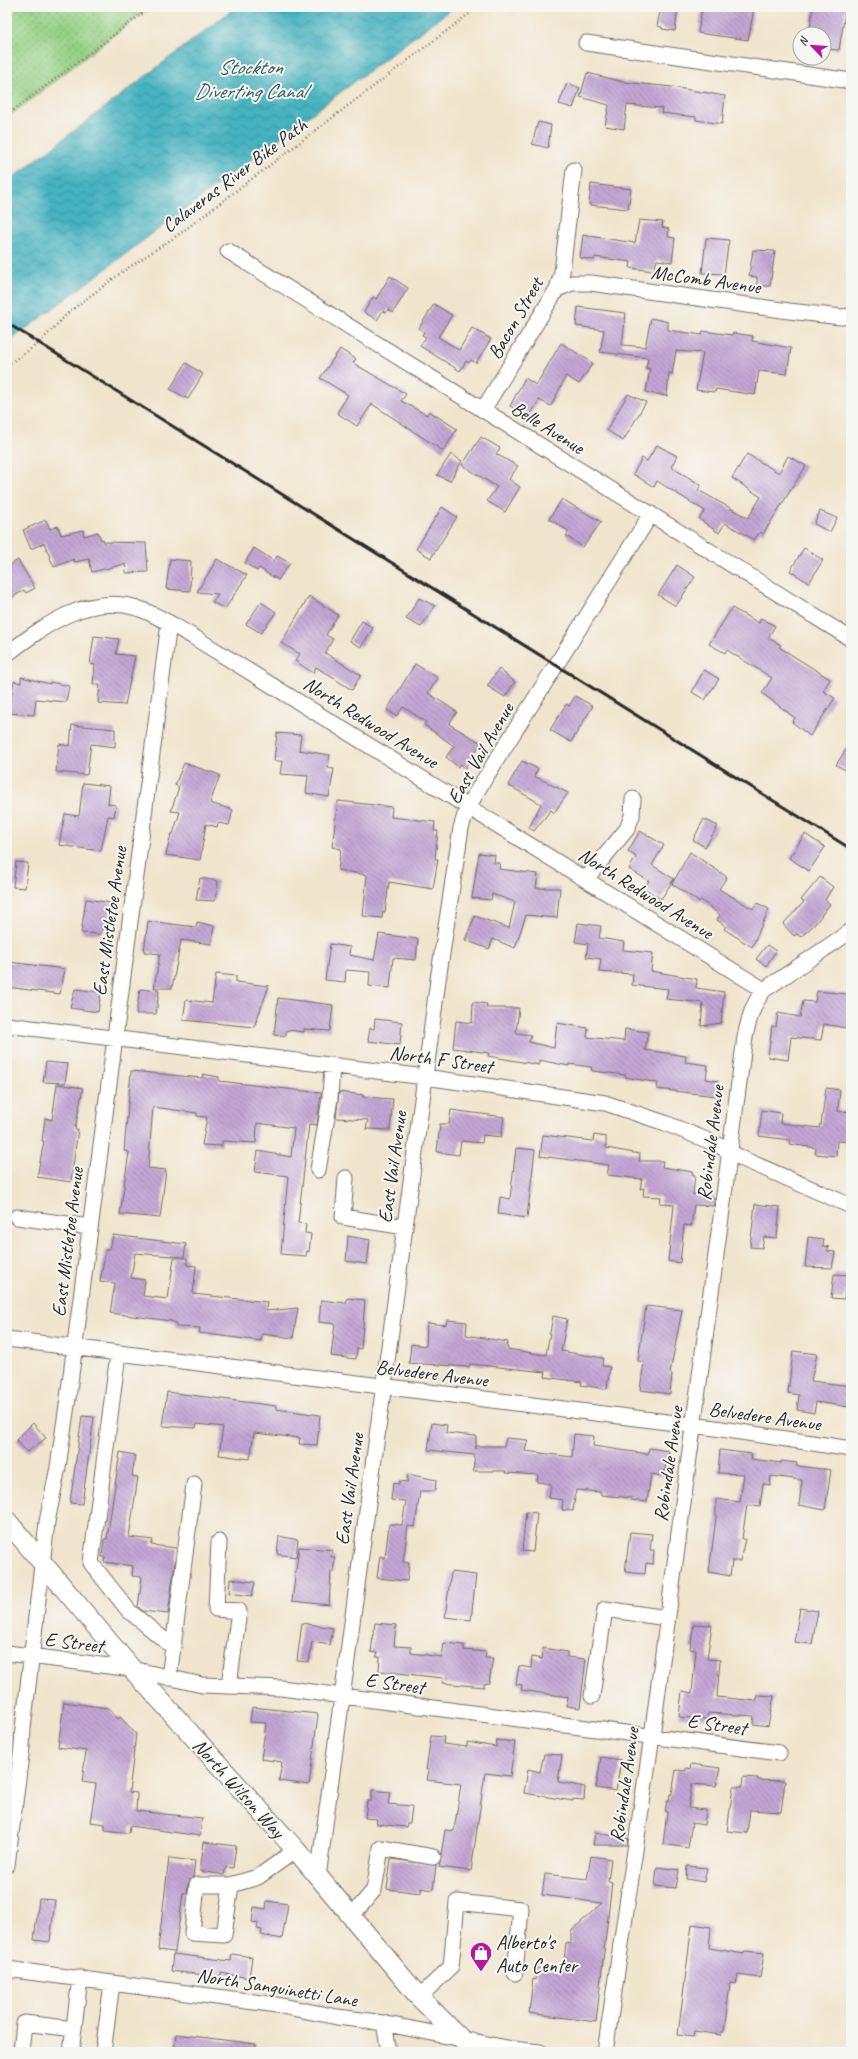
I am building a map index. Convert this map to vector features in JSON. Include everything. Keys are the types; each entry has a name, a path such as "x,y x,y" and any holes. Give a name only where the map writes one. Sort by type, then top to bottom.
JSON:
{"main road":[{"name":"North Wilson Way","path":"7,1521 132,1669 296,1850 419,1997 468,2045"}],"street":[{"path":"586,43 851,81"},
{"name":"Bacon Street","path":"483,410 557,289 562,272 574,170"},
{"name":"Belle Avenue","path":"228,251 651,514 850,634"},
{"name":"McComb Avenue","path":"557,289 572,283 591,283 790,312 841,317 851,316"},
{"name":"East Vail Avenue","path":"318,1877 425,1077 457,852 462,828 469,806 477,791 651,514"},
{"name":"North Redwood Avenue","path":"7,654 52,622 64,616 95,607 127,606 139,609 192,636 469,806 764,990"},
{"name":"East Mistletoe Avenue","path":"7,1865 22,1747 46,1522 58,1467 68,1398 73,1348 169,623"},
{"path":"586,879 627,829 632,816 633,799"},
{"name":"Robindale Avenue","path":"605,2052 652,1736 745,1037 755,1000 764,990 851,931"},
{"name":"North F Street","path":"7,1025 425,1077 605,1103 665,1123 851,1206"},
{"path":"318,1170 330,1099 332,1065"},
{"path":"346,1178 342,1217 405,1227"},
{"path":"17,1217 89,1227"},
{"name":"Belvedere Avenue","path":"7,1340 694,1426 851,1449"},
{"path":"118,1354 91,1563 129,1611 173,1647"},
{"path":"169,1678 194,1484"},
{"path":"219,1542 216,1609 239,1611 229,1685"},
{"path":"592,1696 605,1609 667,1618"},
{"name":"E Street","path":"7,1654 132,1669 202,1685 281,1688 779,1753"},
{"path":"351,1917 374,1890 381,1848 433,1857"},
{"path":"231,1885 258,1877 296,1850"},
{"path":"419,1997 451,1967 457,1902 521,1909 515,1973"},
{"name":"North Sanguinetti Lane","path":"7,1969 277,2005 337,2017 384,2023 468,2045 540,2052"},
{"path":"71,2052 80,1978"},
{"path":"104,2052 112,1983"},
{"path":"21,2052 24,2023 74,2028"},
{"path":"384,2023 389,2052"}],"path":[{"path":"7,115 151,7"},
{"name":"Calaveras River Bike Path","path":"7,365 38,344 69,312 116,277 178,235 478,7"}],"green space":[{"path":"7,7 150,7 7,118"}],"water":[{"name":"Stockton Diverting Canal","path":"236,7 454,7 7,343 7,182"}],"building":[{"path":"661,7 678,7 675,31 662,29 662,27 657,26"},
{"path":"702,7 741,7 754,9 748,40 698,33"},
{"path":"813,7 846,7 839,50 832,50 832,26 810,26"},
{"path":"587,73 624,82 672,87 725,96 722,124 696,120 696,117 661,113 662,108 627,105 624,129 605,126 609,105 580,97"},
{"path":"567,83 580,88 573,108 559,104"},
{"path":"538,122 551,125 548,148 532,144"},
{"path":"591,184 631,189 628,209 589,205"},
{"path":"639,220 663,222 662,227 669,229 668,237 675,238 672,262 657,260 654,271 630,268 631,262 595,257 594,260 580,258 583,235 635,243"},
{"path":"706,238 729,240 724,274 702,273"},
{"path":"753,250 775,251 770,286 757,286 757,277 749,276"},
{"path":"390,276 408,288 393,313 388,309 386,313 383,311 377,320 364,312 373,297 376,299"},
{"path":"434,304 452,315 438,337 459,350 472,328 491,339 476,363 471,360 469,363 466,361 460,371 420,346 426,337 422,335 424,332 419,328"},
{"path":"578,307 626,313 622,345 645,347 651,318 668,322 668,330 702,335 703,331 732,335 733,333 753,336 752,341 791,348 787,374 759,371 755,395 716,389 715,392 696,390 703,353 676,351 672,374 669,373 667,396 646,392 650,369 646,368 648,358 600,352 604,330 576,326"},
{"path":"561,343 593,363 579,384 566,376 551,406 539,400 529,417 510,406 525,378 536,385"},
{"path":"340,349 356,359 353,363 406,394 401,401 427,415 429,411 457,429 443,451 372,404 357,426 337,413 348,395 320,378"},
{"path":"186,363 203,374 188,399 170,389"},
{"path":"628,394 646,402 623,441 607,430"},
{"path":"481,437 500,448 496,454 518,466 509,479 520,487 505,512 487,501 497,487 462,465"},
{"path":"657,445 677,456 671,467 701,485 698,490 748,518 761,497 732,478 747,454 779,473 788,456 806,466 763,534 760,532 754,540 725,523 719,533 699,519 705,511 657,481 654,487 633,474 642,458 647,461"},
{"path":"451,454 462,461 450,481 437,475"},
{"path":"562,499 601,522 583,547 566,536 569,531 549,519"},
{"path":"442,507 457,517 431,558 416,549"},
{"path":"820,511 837,518 830,532 814,524"},
{"path":"46,520 50,529 58,526 61,535 83,530 84,536 98,532 101,540 103,539 104,542 146,543 148,572 126,573 125,564 92,572 89,559 74,562 74,559 54,567 44,543 31,549 23,530"},
{"path":"254,548 274,561 277,556 290,563 278,580 259,568 257,571 245,563"},
{"path":"804,548 823,560 809,583 790,571"},
{"path":"170,559 191,561 190,591 166,589"},
{"path":"217,559 247,575 225,609 212,602 218,594 197,592"},
{"path":"18,560 35,588 26,593 24,590 7,601 7,567"},
{"path":"677,565 695,577 676,606 658,595"},
{"path":"309,596 338,615 326,635 333,639 325,653 361,675 352,690 316,667 313,673 295,661 300,654 281,643"},
{"path":"419,598 435,606 421,627 406,619"},
{"path":"261,602 276,612 261,633 246,624"},
{"path":"732,608 759,623 761,618 775,626 768,638 781,645 779,647 830,679 823,691 835,698 810,736 792,722 795,718 762,693 772,678 727,650 725,653 709,644"},
{"path":"362,621 373,628 361,647 350,641"},
{"path":"94,636 119,639 116,654 135,656 125,705 98,703 100,684 93,684 95,665 90,664"},
{"path":"415,664 438,678 428,693 457,712 449,724 481,743 465,768 460,764 458,767 446,757 454,746 424,725 426,722 403,707 397,716 387,710"},
{"path":"499,669 515,682 505,697 487,686"},
{"path":"704,670 719,679 705,700 692,692"},
{"path":"21,677 50,684 50,682 69,686 66,702 36,699 34,715 8,713 14,681 21,683"},
{"path":"575,696 593,706 571,742 550,730 566,704 569,706"},
{"path":"72,725 115,729 115,747 91,744 87,775 56,772 59,744 70,746"},
{"path":"277,733 301,735 299,750 330,755 328,768 334,769 329,797 306,793 308,776 280,774 282,761 274,761"},
{"path":"851,741 851,773 836,765"},
{"path":"522,761 538,769 534,776 568,793 554,813 551,810 534,831 529,828 541,804 508,785"},
{"path":"184,763 220,775 210,803 233,810 229,825 218,823 217,827 206,824 200,860 166,855 171,834 173,834 180,812 171,811 179,787 175,785"},
{"path":"83,783 110,786 108,804 116,805 114,817 108,816 101,851 59,845 65,814 79,816"},
{"path":"338,801 392,807 391,817 435,822 434,831 438,831 435,859 438,859 433,889 389,882 385,912 383,912 382,918 363,916 367,875 338,870 341,849 332,847"},
{"path":"704,819 718,826 705,847 693,840"},
{"path":"640,831 664,845 652,865 674,879 661,899 644,888 649,881 629,869 636,857 628,851"},
{"path":"805,834 825,847 809,871 789,858"},
{"path":"690,852 727,877 719,889 753,909 757,903 769,909 752,947 724,929 726,926 717,920 720,915 701,900 699,902 672,884"},
{"path":"479,853 495,855 494,863 500,863 499,869 538,874 536,888 560,888 557,918 526,915 515,948 493,939 489,949 465,940 475,916 509,928 515,902 492,894 491,900 472,898"},
{"path":"16,862 28,863 25,888 13,887"},
{"path":"820,877 833,887 825,900 830,904 815,924 801,937 797,934 794,936 783,924 804,902 801,900"},
{"path":"200,878 218,881 215,901 196,900"},
{"path":"86,899 112,903 107,927 103,927 100,934 81,933"},
{"path":"148,921 196,927 197,922 214,926 211,944 181,940 172,988 154,988 160,954 144,952"},
{"path":"578,923 601,926 599,938 624,942 623,950 653,953 651,971 697,979 696,988 724,992 721,1023 701,1026 703,1003 666,999 668,989 632,985 633,974 599,972 601,959 586,957 588,944 575,942"},
{"path":"379,934 418,939 416,960 393,958 390,988 369,986 370,972 346,970 345,982 325,980 330,944 350,947 349,955 374,960"},
{"path":"767,945 776,951 766,966 756,959"},
{"path":"9,962 65,969 60,994 7,987"},
{"path":"216,974 236,976 236,982 269,986 254,1027 183,1020 186,1000 212,1003"},
{"path":"75,989 101,992 98,1012 70,1008"},
{"path":"140,989 159,991 156,1014 136,1014"},
{"path":"817,991 847,994 851,997 851,1029 824,1024 821,1040 791,1037 788,1060 768,1057 772,1026 776,1027 778,1013 800,1017 803,1001 815,1002"},
{"path":"278,998 333,1005 330,1031 304,1029 304,1032 286,1030 286,1036 274,1035"},
{"path":"473,1002 487,1004 486,1008 519,1008 516,1033 531,1035 529,1042 554,1048 557,1023 588,1028 587,1037 624,1041 625,1029 648,1032 645,1050 686,1056 685,1062 708,1065 706,1079 718,1081 716,1096 657,1089 658,1083 625,1077 626,1075 592,1071 591,1067 569,1064 569,1066 539,1060 539,1065 488,1056 489,1053 453,1048 456,1021 472,1023"},
{"path":"375,1019 402,1022 400,1045 368,1041 370,1028 374,1029"},
{"path":"46,1062 68,1064 65,1083 43,1082"},
{"path":"131,1071 202,1078 203,1074 219,1077 219,1081 321,1093 317,1125 309,1124 298,1223 306,1224 305,1233 311,1234 309,1252 307,1251 306,1256 281,1254 288,1176 255,1172 258,1151 291,1157 294,1128 257,1123 256,1143 222,1141 222,1146 202,1145 207,1117 197,1116 197,1113 153,1107 148,1168 166,1170 160,1218 120,1214 129,1152 124,1151"},
{"path":"57,1084 83,1088 75,1129 78,1129 71,1182 37,1177 44,1141 42,1141 45,1118 52,1120"},
{"path":"826,1088 840,1090 838,1111 851,1112 851,1142 837,1141 836,1156 815,1154 816,1148 789,1144 790,1140 759,1136 762,1110 781,1113 780,1123 819,1128 820,1124 821,1125"},
{"path":"339,1092 363,1095 363,1097 393,1099 390,1130 366,1129 368,1120 336,1118"},
{"path":"451,1110 504,1117 501,1137 483,1135 482,1143 461,1141 459,1155 437,1152 440,1124 449,1124"},
{"path":"543,1135 593,1141 594,1135 606,1137 606,1148 640,1154 639,1161 663,1161 662,1167 693,1172 692,1174 695,1175 693,1194 715,1198 713,1206 694,1205 691,1226 684,1225 680,1263 668,1261 674,1205 660,1203 661,1197 643,1196 644,1188 640,1189 642,1179 607,1175 609,1165 540,1156"},
{"path":"516,1148 535,1150 527,1218 498,1214 500,1197 510,1199"},
{"path":"755,1204 780,1207 777,1238 764,1237 762,1248 750,1247"},
{"path":"113,1235 186,1244 184,1257 135,1253 131,1278 145,1280 143,1296 168,1299 174,1258 187,1258 187,1265 196,1266 193,1294 267,1302 266,1311 298,1308 293,1338 262,1334 261,1341 199,1333 200,1328 176,1327 176,1323 171,1321 110,1313 115,1283 100,1281 106,1249 110,1249"},
{"path":"348,1236 370,1240 367,1264 346,1261"},
{"path":"808,1237 824,1239 823,1246 829,1247 827,1251 835,1252 832,1268 805,1267"},
{"path":"834,1274 848,1275 844,1299 831,1298"},
{"path":"347,1298 365,1300 361,1349 357,1348 356,1359 331,1356 335,1324 319,1322 321,1300 346,1303"},
{"path":"646,1306 682,1310 670,1373 672,1374 670,1394 640,1390 644,1362 638,1361"},
{"path":"553,1316 567,1319 561,1351 603,1358 602,1366 610,1367 607,1389 581,1385 582,1382 545,1377 546,1372 470,1364 469,1367 409,1363 411,1344 426,1346 427,1323 446,1325 447,1320 467,1322 466,1335 508,1342 507,1349 546,1355"},
{"path":"793,1351 817,1354 811,1381 851,1386 849,1407 816,1402 814,1413 797,1410 799,1395 788,1393"},
{"path":"167,1392 276,1406 276,1409 320,1415 317,1445 299,1444 300,1438 254,1433 250,1459 219,1455 223,1427 197,1424 196,1428 162,1426"},
{"path":"82,1416 94,1417 82,1504 70,1503"},
{"path":"33,1423 46,1438 27,1452 16,1440"},
{"path":"432,1423 447,1425 446,1433 476,1436 476,1446 504,1446 506,1438 528,1440 525,1451 572,1457 574,1434 594,1436 593,1446 648,1454 649,1448 669,1451 664,1476 651,1474 647,1502 631,1500 632,1498 601,1495 601,1492 576,1490 573,1511 562,1510 563,1500 549,1498 551,1484 537,1482 538,1475 505,1473 506,1471 473,1471 475,1455 428,1450"},
{"path":"720,1450 752,1454 751,1459 781,1463 781,1461 797,1463 796,1466 831,1470 825,1510 799,1505 802,1480 771,1476 770,1485 763,1484 760,1507 747,1505 742,1539 745,1539 740,1561 732,1561 730,1576 709,1572 716,1518 716,1499 740,1502 744,1474 718,1473"},
{"path":"120,1452 135,1455 132,1476 138,1477 129,1537 153,1540 151,1545 177,1548 168,1614 143,1611 138,1607 142,1577 132,1576 133,1566 104,1562 105,1557 102,1557 104,1539 107,1539"},
{"path":"408,1474 436,1480 435,1491 420,1491 415,1527 408,1526 403,1562 409,1563 407,1581 377,1578 380,1556 385,1558 389,1524 402,1525 406,1501 391,1500 393,1483 399,1484 399,1481 407,1482"},
{"path":"526,1512 537,1513 533,1552 522,1551"},
{"path":"630,1532 652,1534 650,1550 654,1550 653,1564 646,1563 645,1574 625,1572"},
{"path":"279,1536 298,1540 296,1557 277,1554"},
{"path":"299,1547 332,1550 331,1557 335,1557 333,1573 331,1572 329,1605 292,1601"},
{"path":"451,1572 476,1575 471,1620 445,1617"},
{"path":"230,1579 255,1582 252,1596 229,1593"},
{"path":"800,1608 818,1611 812,1644 794,1642"},
{"path":"302,1623 333,1628 330,1645 312,1642 309,1662 297,1661"},
{"path":"375,1623 396,1625 394,1646 411,1647 411,1653 442,1657 444,1643 464,1645 464,1650 486,1652 485,1658 493,1658 489,1683 484,1684 484,1687 442,1683 443,1678 379,1671 380,1657 376,1657 378,1653 371,1652"},
{"path":"694,1624 712,1625 707,1659 720,1660 717,1697 756,1701 757,1695 774,1696 768,1726 753,1724 754,1716 708,1713 707,1719 679,1717 682,1691 692,1693 696,1650 690,1649"},
{"path":"543,1648 567,1652 567,1657 586,1659 580,1708 567,1706 568,1697 521,1690 522,1685 516,1684 519,1666 531,1668 532,1657 542,1659"},
{"path":"64,1702 108,1708 118,1719 120,1717 136,1734 129,1792 137,1793 136,1811 202,1818 200,1836 130,1826 129,1833 105,1830 105,1824 90,1822 96,1784 82,1782 86,1751 58,1747"},
{"path":"252,1707 318,1714 309,1785 279,1781 282,1762 261,1759 266,1723 250,1722"},
{"path":"431,1736 444,1737 443,1744 467,1747 467,1742 496,1747 497,1740 515,1742 510,1776 485,1773 471,1871 439,1867 445,1830 454,1831 461,1784 427,1780 429,1770 426,1770"},
{"path":"544,1754 562,1755 558,1782 585,1787 584,1800 573,1799 573,1801 524,1793 528,1769 540,1772"},
{"path":"601,1757 621,1760 616,1791 596,1788"},
{"path":"691,1764 720,1768 716,1786 692,1784 688,1808 706,1810 704,1825 692,1823 688,1848 663,1844 667,1800 669,1800 670,1794 672,1794 676,1770 686,1771 686,1768 690,1769"},
{"path":"743,1777 758,1778 758,1780 785,1781 781,1812 750,1810 747,1833 727,1831 733,1787 742,1787"},
{"path":"372,1790 390,1792 388,1804 412,1806 410,1823 407,1823 406,1827 376,1824 377,1819 365,1818 367,1801 371,1801"},
{"path":"595,1832 628,1839 627,1845 593,1845"},
{"path":"204,1842 236,1846 233,1868 226,1867 224,1875 200,1871"},
{"path":"591,1856 611,1859 608,1881 612,1882 596,2022 529,2013 533,1979 536,1980 537,1968 563,1969 566,1943 571,1944 571,1931 602,1903 542,1895 545,1874 587,1879"},
{"path":"169,1858 195,1861 193,1877 188,1884 187,1893 183,1893 175,1952 158,1950"},
{"path":"391,1859 436,1865 433,1890 421,1888 421,1893 387,1889"},
{"path":"687,1866 707,1868 704,1882 686,1879"},
{"path":"657,1867 679,1870 676,1888 655,1886"},
{"path":"39,1899 55,1900 50,1942 34,1940"},
{"path":"267,1901 288,1904 282,1939 261,1935 262,1930 257,1929 258,1923 252,1922 254,1907 266,1909"},
{"path":"692,1924 711,1927 709,1948 744,1954 744,1951 764,1953 760,1978 738,1975 736,1984 730,1983 724,2032 721,2032 721,2035 694,2031 693,2037 678,2035"},
{"path":"173,1954 231,1961 232,1954 252,1957 249,1978 221,1973 221,1977 171,1971"},
{"path":"176,2034 256,2044 255,2052 174,2052"}],"railway":[{"path":"7,323 851,849"}],"place":[{"name":"Alberto's Auto Center","path":"481,1972"}]}
